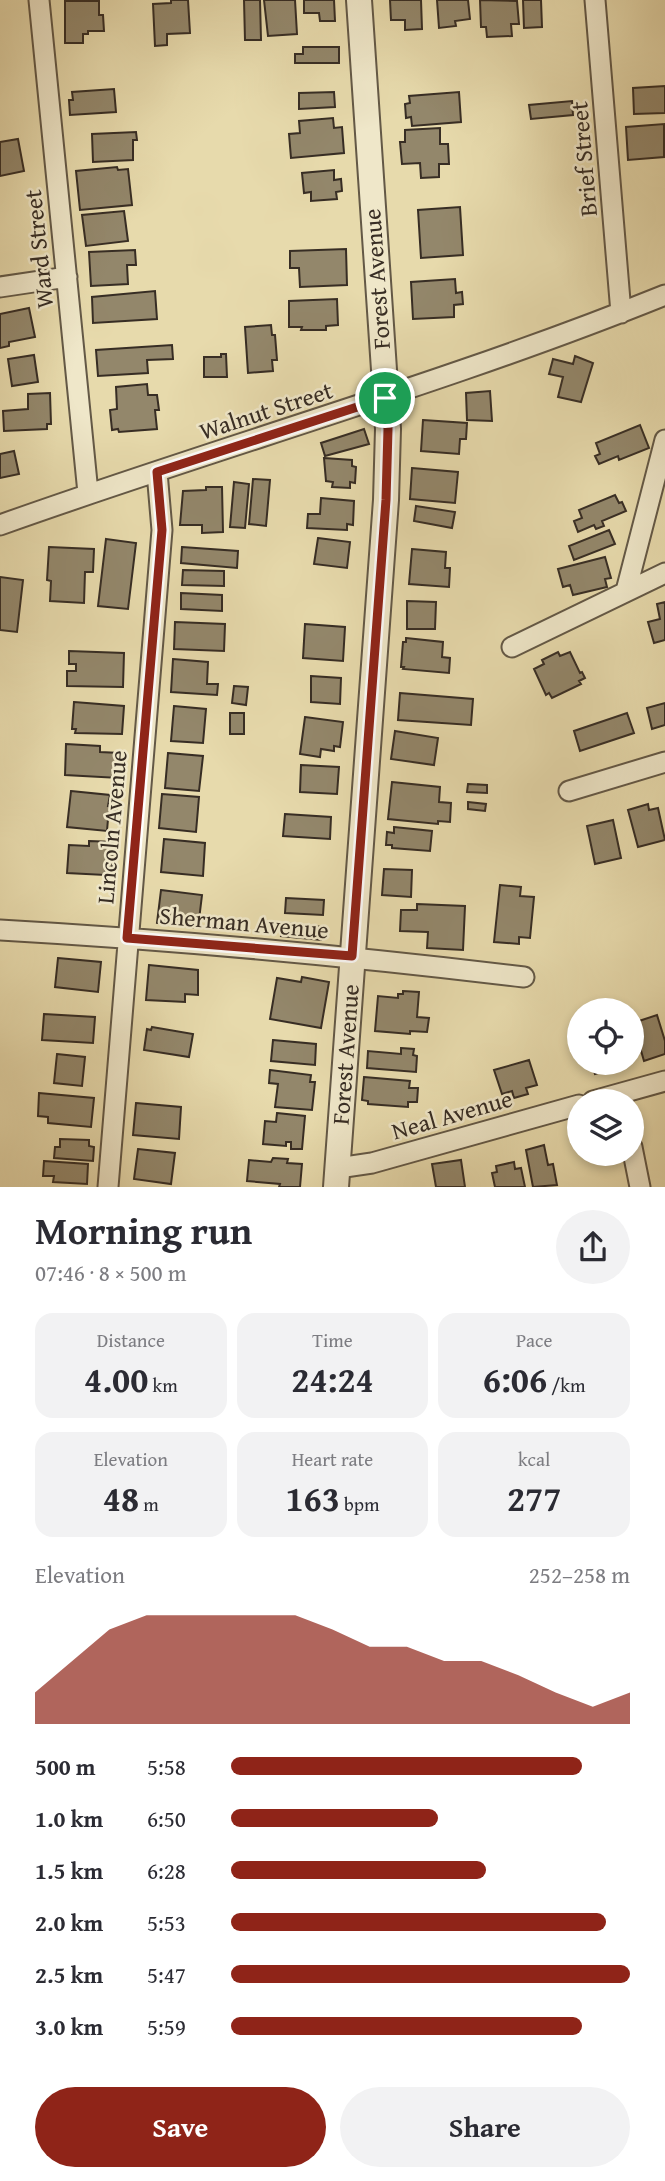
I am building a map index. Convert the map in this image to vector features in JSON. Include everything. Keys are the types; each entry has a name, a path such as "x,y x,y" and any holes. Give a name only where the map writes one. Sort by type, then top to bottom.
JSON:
{"street":[{"name":"Ward Street","path":"39,0 88,493"},
{"name":"Forest Avenue","path":"337,1177 386,500 388,429 359,0"},
{"name":"Brief Street","path":"595,0 621,313"},
{"path":"0,287 67,277"},
{"name":"Walnut Street","path":"0,525 88,493 385,398 665,295"},
{"path":"626,591 665,440"},
{"name":"Lincoln Avenue","path":"108,1187 162,530 157,472"},
{"path":"512,647 665,573"},
{"path":"569,791 665,762"},
{"name":"Sherman Avenue","path":"0,930 352,956 524,977"},
{"path":"644,1089 665,1081"},
{"name":"Neal Avenue","path":"337,1177 372,1163 567,1108"},
{"path":"636,1166 640,1187"}],"building":[{"path":"171,0 188,0 190,33 167,34 167,45 155,46 153,4 171,3"},
{"path":"244,0 260,0 261,40 245,40"},
{"path":"264,0 295,0 297,34 268,36"},
{"path":"304,0 334,0 335,21 320,21 319,13 304,13"},
{"path":"390,0 421,0 422,29 405,30 405,20 391,20"},
{"path":"437,0 468,0 470,19 455,21 456,26 439,28"},
{"path":"480,0 517,1 519,24 511,24 512,36 487,37 486,27 481,27"},
{"path":"523,0 541,0 542,27 524,28"},
{"path":"65,1 99,1 99,15 103,15 104,31 88,31 88,34 83,34 83,43 65,43"},
{"path":"303,47 339,47 339,63 295,63 295,54 303,54"},
{"path":"665,86 665,113 634,114 633,88"},
{"path":"114,89 116,112 70,115 69,100 73,100 72,92"},
{"path":"334,92 335,107 299,109 299,93"},
{"path":"459,92 461,122 412,126 411,117 406,118 405,104 410,103 409,96"},
{"path":"572,101 573,115 531,119 529,105"},
{"path":"333,118 334,128 342,127 344,153 291,158 289,134 300,133 299,121"},
{"path":"664,124 664,157 628,160 626,127"},
{"path":"440,128 440,144 448,144 449,164 439,164 439,177 421,178 420,163 402,164 400,142 405,142 405,130"},
{"path":"136,132 137,140 133,140 133,160 93,162 92,134"},
{"path":"18,139 24,171 0,176 0,142"},
{"path":"117,167 118,170 128,169 132,205 80,210 76,171"},
{"path":"334,170 334,180 341,179 342,191 336,192 337,199 311,201 311,192 304,193 302,173"},
{"path":"460,207 463,255 421,258 418,210"},
{"path":"124,211 128,241 86,246 82,215"},
{"path":"346,249 347,285 300,287 299,268 290,268 290,251"},
{"path":"135,250 136,265 127,265 128,284 91,286 89,252"},
{"path":"455,279 456,293 462,292 463,304 454,305 454,317 413,319 411,282"},
{"path":"155,291 157,319 93,323 92,297"},
{"path":"337,299 338,325 326,326 326,330 289,327 289,301"},
{"path":"29,308 35,337 9,342 9,346 0,348 0,314"},
{"path":"271,325 272,335 275,335 277,360 272,360 273,371 248,373 245,327"},
{"path":"172,345 173,359 147,360 148,373 98,376 96,350"},
{"path":"221,354 226,354 227,377 204,377 204,357 221,357"},
{"path":"34,355 38,382 12,386 8,359"},
{"path":"575,356 593,363 581,402 558,397 563,377 549,374 553,359 573,364"},
{"path":"147,384 148,395 157,395 157,429 119,432 118,429 112,430 110,410 117,409 116,387"},
{"path":"490,391 492,421 467,420 466,393"},
{"path":"50,393 51,424 47,424 47,429 4,431 3,411 28,409 28,394"},
{"path":"423,420 467,423 466,439 460,439 459,454 421,451"},
{"path":"640,425 649,448 619,460 618,456 599,464 595,456 600,454 596,443"},
{"path":"364,429 369,444 325,456 321,443"},
{"path":"14,451 19,474 0,478 0,454"},
{"path":"324,458 352,460 352,466 356,467 355,483 350,482 350,488 332,487 333,482 326,481"},
{"path":"412,468 458,472 455,503 410,499"},
{"path":"253,479 270,480 266,526 249,524"},
{"path":"234,482 249,484 245,528 230,527"},
{"path":"206,487 222,487 223,532 202,533 202,525 180,525 183,491 206,490"},
{"path":"615,495 626,511 602,521 604,526 596,529 594,525 578,532 574,521 582,518 579,510"},
{"path":"321,498 354,501 353,525 347,524 347,530 307,528 308,514 320,514"},
{"path":"416,506 455,512 452,528 414,521"},
{"path":"609,530 615,544 574,560 569,546"},
{"path":"318,538 350,542 347,568 314,564"},
{"path":"106,539 136,543 128,609 98,606"},
{"path":"49,547 94,549 93,572 85,572 84,603 50,601 51,581 47,580"},
{"path":"182,547 238,551 237,568 181,563"},
{"path":"412,549 446,552 445,568 450,568 449,587 409,584"},
{"path":"605,557 611,578 605,579 607,587 573,595 570,585 563,587 558,569"},
{"path":"183,570 224,571 224,586 182,585"},
{"path":"0,577 23,580 17,632 0,630"},
{"path":"181,593 222,595 222,611 181,609"},
{"path":"407,601 436,602 435,629 407,629"},
{"path":"665,602 665,640 654,643 648,622 660,619 657,604"},
{"path":"175,622 225,624 224,651 174,649"},
{"path":"305,624 345,627 343,661 303,658"},
{"path":"406,638 443,642 442,657 450,658 449,673 403,669 403,642 406,642"},
{"path":"69,651 124,653 123,687 67,686 67,671 76,671 76,664 69,664"},
{"path":"558,652 560,656 570,652 585,678 579,681 581,684 552,698 549,693 546,695 534,669 544,664 542,660"},
{"path":"173,659 208,662 207,684 218,684 217,695 171,692"},
{"path":"311,676 341,678 340,704 311,702"},
{"path":"234,686 248,687 246,705 232,703"},
{"path":"400,693 473,699 471,725 398,720"},
{"path":"74,702 124,706 122,734 75,733 76,729 72,729"},
{"path":"665,703 665,725 652,729 647,708"},
{"path":"174,706 206,709 203,743 171,741"},
{"path":"230,713 244,713 244,734 230,734"},
{"path":"627,713 634,733 580,751 574,731"},
{"path":"305,717 343,722 340,747 334,746 334,751 321,749 320,757 300,754"},
{"path":"395,731 438,738 434,765 391,759"},
{"path":"66,744 100,746 100,752 120,753 119,778 65,775"},
{"path":"168,753 203,756 199,791 165,788"},
{"path":"301,765 339,767 337,794 300,792"},
{"path":"392,782 440,787 439,802 451,803 450,822 438,821 438,824 388,819"},
{"path":"468,784 487,785 487,793 467,792"},
{"path":"71,791 110,795 108,806 117,807 115,820 108,819 107,831 67,827"},
{"path":"162,794 199,797 196,832 159,828"},
{"path":"468,802 486,804 485,811 468,809"},
{"path":"648,804 649,810 658,808 665,840 638,847 628,810"},
{"path":"285,814 331,817 330,839 283,836"},
{"path":"613,820 621,858 595,864 587,826"},
{"path":"394,827 432,831 430,851 392,848 392,845 386,845 387,832 394,833"},
{"path":"164,839 205,843 203,876 161,872"},
{"path":"89,841 115,842 112,869 106,868 105,875 67,873 69,845 89,846"},
{"path":"384,869 412,870 411,897 382,895"},
{"path":"500,885 521,887 520,896 534,897 530,938 519,937 519,944 494,942"},
{"path":"161,890 202,895 198,928 157,923"},
{"path":"286,898 324,900 323,915 285,913"},
{"path":"417,904 465,906 463,950 427,948 428,932 400,931 401,910 417,910"},
{"path":"283,923 322,927 321,940 281,936"},
{"path":"58,958 101,962 98,992 55,987"},
{"path":"149,965 198,970 198,995 185,994 185,1002 146,1000"},
{"path":"302,977 329,982 321,1028 270,1019 277,978 301,982"},
{"path":"403,991 419,992 417,1017 429,1018 427,1032 410,1031 410,1034 375,1031 378,996 398,998 398,994 403,994"},
{"path":"44,1014 95,1017 93,1043 42,1040"},
{"path":"657,1015 665,1041 665,1054 644,1061 644,1019"},
{"path":"152,1027 193,1034 189,1057 144,1050 147,1029 151,1030"},
{"path":"273,1040 316,1044 315,1065 271,1061"},
{"path":"401,1048 414,1049 413,1055 417,1056 416,1072 367,1068 368,1051 401,1054"},
{"path":"57,1054 85,1057 82,1086 54,1083"},
{"path":"529,1060 537,1085 526,1088 528,1094 514,1098 512,1091 502,1094 494,1070"},
{"path":"270,1070 311,1075 310,1082 315,1082 312,1110 275,1107 278,1084 269,1083"},
{"path":"364,1077 410,1081 409,1088 418,1088 417,1102 408,1102 408,1107 368,1104 368,1101 362,1100"},
{"path":"39,1093 94,1098 91,1127 48,1123 48,1117 38,1116"},
{"path":"136,1103 181,1107 179,1139 133,1135"},
{"path":"277,1113 305,1116 302,1149 291,1149 291,1142 286,1142 286,1146 263,1144 265,1121 276,1122"},
{"path":"60,1139 89,1140 89,1146 94,1147 93,1161 54,1158 55,1147 60,1147"},
{"path":"544,1145 548,1165 553,1164 557,1185 533,1187 526,1150"},
{"path":"138,1149 175,1153 171,1184 134,1179"},
{"path":"273,1158 302,1164 300,1187 279,1187 280,1184 247,1181 249,1160 271,1162"},
{"path":"461,1160 465,1187 436,1187 432,1164"},
{"path":"44,1161 88,1164 87,1184 53,1182 54,1176 43,1176"},
{"path":"514,1162 515,1169 521,1168 525,1187 495,1187 492,1173 497,1172 496,1166"}],"route":[{"path":"385,398 388,429 386,500 352,956 127,938 162,530 157,472 385,398"}]}
